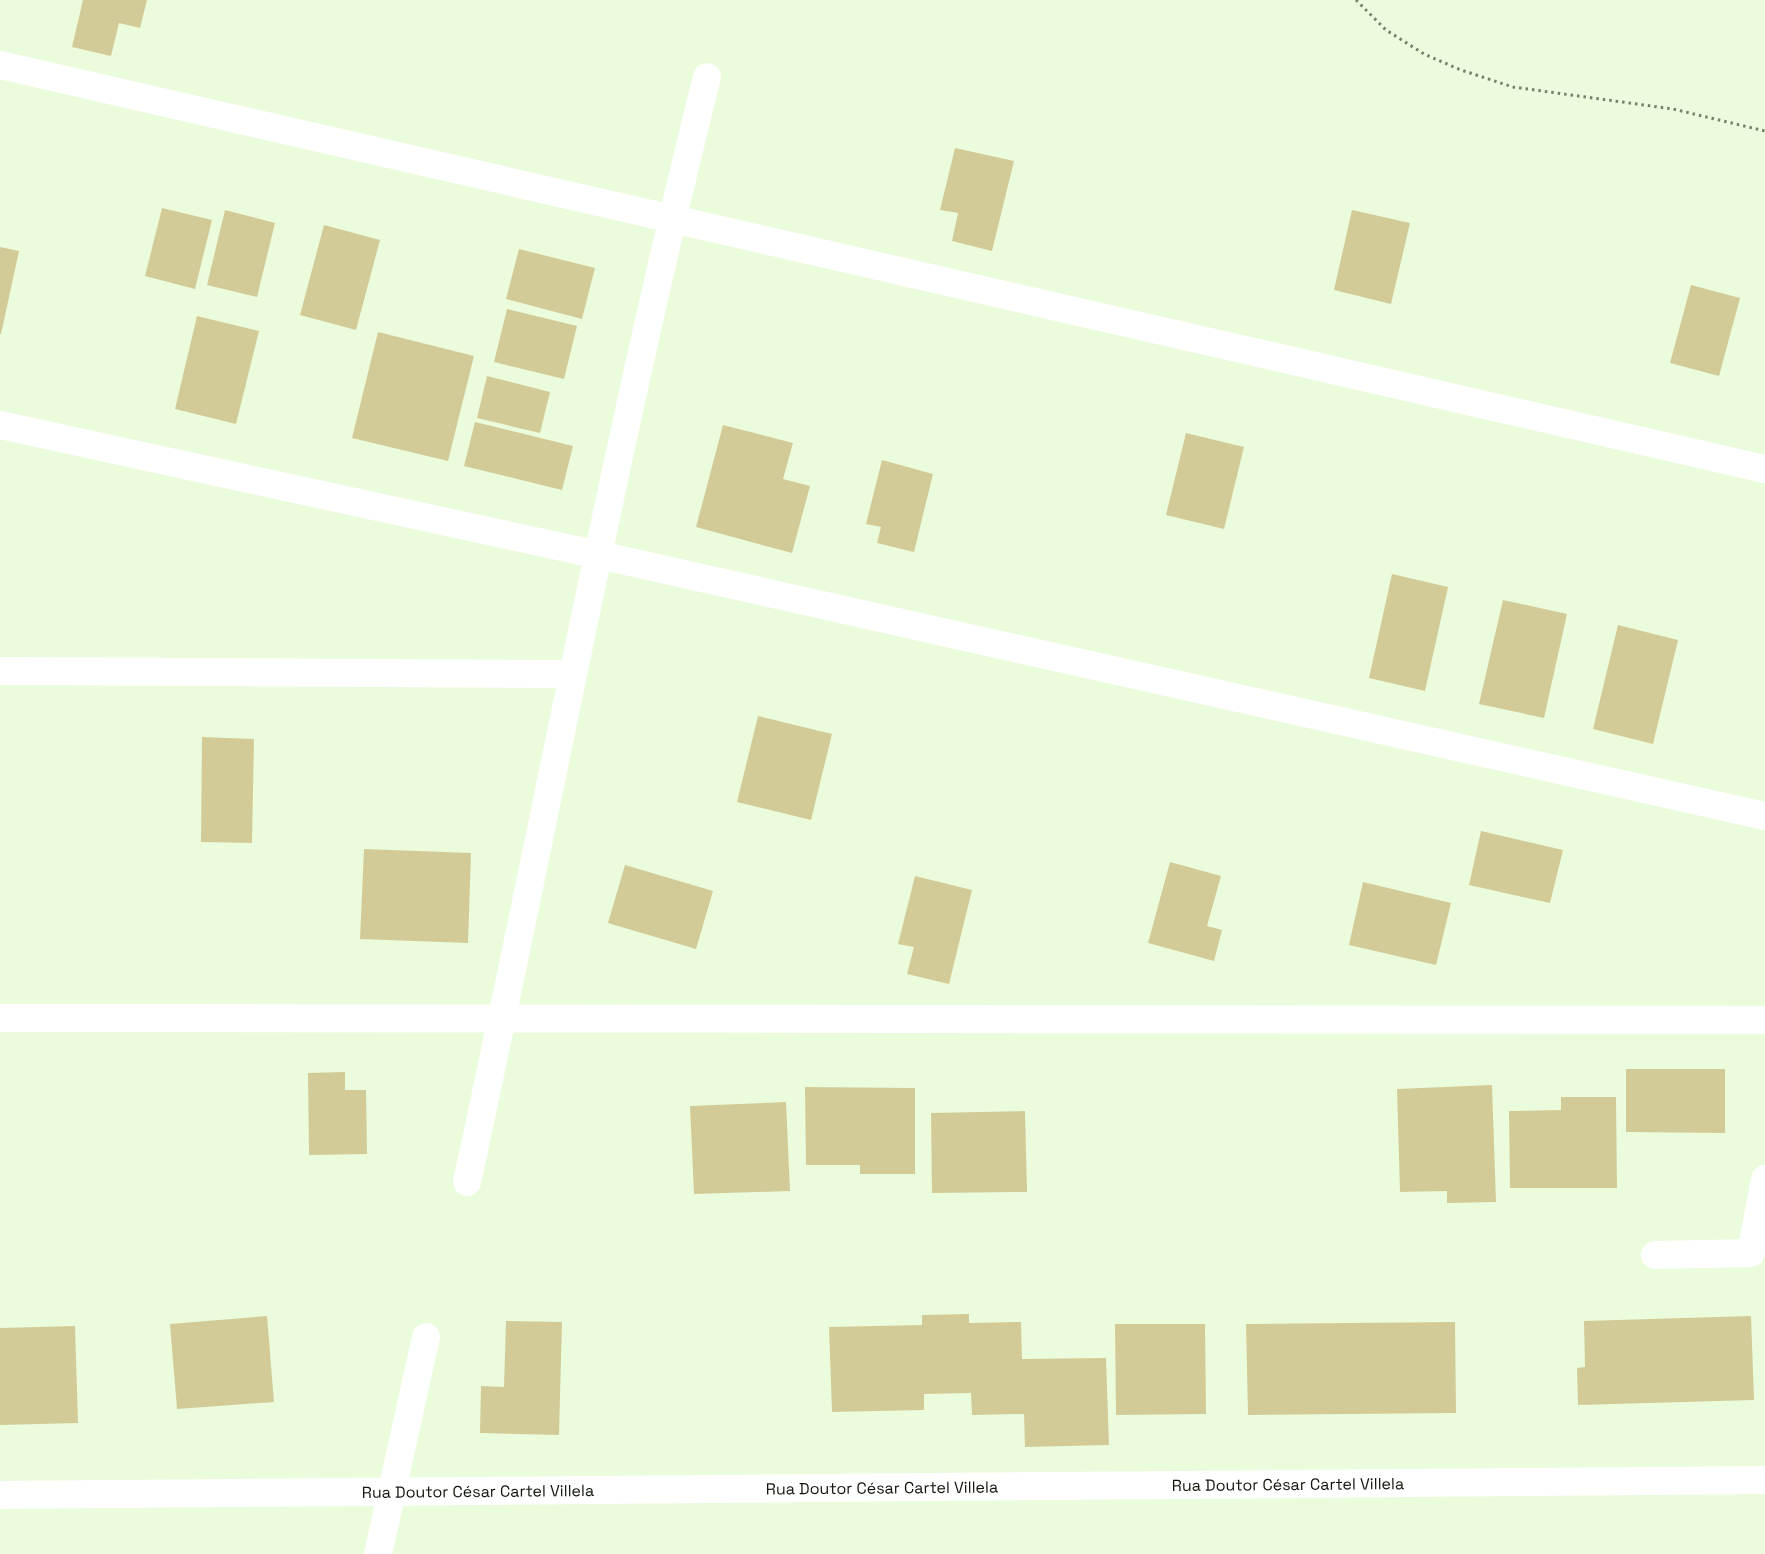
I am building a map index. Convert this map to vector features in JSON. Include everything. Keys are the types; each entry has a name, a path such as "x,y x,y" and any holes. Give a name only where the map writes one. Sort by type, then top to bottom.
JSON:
{"street":[{"path":"0,64 1765,469"},
{"path":"467,1182 503,1018 572,674 672,219 707,78"},
{"path":"0,425 599,555 1765,816"},
{"path":"0,671 572,674"},
{"path":"0,1018 1765,1020"},
{"path":"1655,1255 1760,1254 1765,1179"},
{"path":"378,1554 426,1337"},
{"name":"Rua Doutor César Cartel Villela","path":"0,1495 1765,1480"}],"path":[{"path":"1356,0 1386,30 1424,54 1461,70 1513,87 1673,109 1765,131"}],"building":[{"path":"83,0 147,0 140,28 119,23 111,56 72,47"},
{"path":"955,148 1014,161 992,251 952,241 958,213 940,210"},
{"path":"162,208 212,220 195,289 145,276"},
{"path":"225,210 275,223 257,297 207,285"},
{"path":"1352,210 1410,223 1391,304 1334,290"},
{"path":"324,225 380,240 356,330 300,315"},
{"path":"0,247 19,251 1,334 0,334"},
{"path":"519,249 595,268 582,319 506,299"},
{"path":"1691,285 1740,298 1719,376 1670,363"},
{"path":"507,309 577,326 564,379 494,362"},
{"path":"197,316 259,331 236,424 175,409"},
{"path":"378,332 474,356 448,461 352,438"},
{"path":"487,376 550,392 540,433 477,418"},
{"path":"475,422 573,446 562,490 464,466"},
{"path":"723,425 793,443 783,479 810,486 792,553 696,527"},
{"path":"1186,433 1244,447 1224,529 1166,515"},
{"path":"882,460 933,474 914,552 877,543 881,527 866,524"},
{"path":"1392,574 1448,587 1425,691 1369,678"},
{"path":"1503,600 1567,614 1544,718 1479,704"},
{"path":"1618,625 1678,640 1653,744 1593,729"},
{"path":"758,716 832,734 811,820 737,802"},
{"path":"202,737 254,739 252,843 201,842"},
{"path":"1481,831 1563,850 1550,903 1469,885"},
{"path":"364,849 471,853 468,943 360,939"},
{"path":"1170,862 1221,876 1207,926 1222,930 1214,961 1148,943"},
{"path":"625,865 713,891 696,949 608,923"},
{"path":"915,876 972,890 949,984 907,974 914,947 898,944"},
{"path":"1363,882 1451,903 1436,965 1349,945"},
{"path":"1626,1069 1725,1069 1725,1133 1626,1132"},
{"path":"345,1072 345,1090 366,1090 367,1154 309,1155 308,1073"},
{"path":"1492,1085 1496,1202 1447,1203 1447,1191 1400,1192 1397,1089"},
{"path":"805,1087 915,1088 915,1174 860,1174 860,1165 806,1165"},
{"path":"1561,1097 1616,1097 1617,1188 1510,1188 1509,1111 1561,1110"},
{"path":"786,1102 790,1191 694,1194 690,1106"},
{"path":"1025,1111 1027,1192 932,1193 931,1113"},
{"path":"969,1314 969,1323 1021,1322 1022,1359 1106,1358 1109,1445 1025,1447 1024,1414 972,1415 971,1393 924,1394 924,1410 832,1412 829,1327 922,1325 922,1315"},
{"path":"267,1316 274,1402 177,1409 170,1324"},
{"path":"1751,1316 1754,1400 1578,1405 1577,1368 1585,1367 1584,1321"},
{"path":"506,1321 562,1322 559,1435 480,1433 481,1386 504,1387"},
{"path":"1455,1322 1456,1413 1248,1415 1246,1324"},
{"path":"1115,1324 1205,1324 1206,1414 1116,1415"},
{"path":"75,1326 78,1423 0,1425 0,1328"}]}
